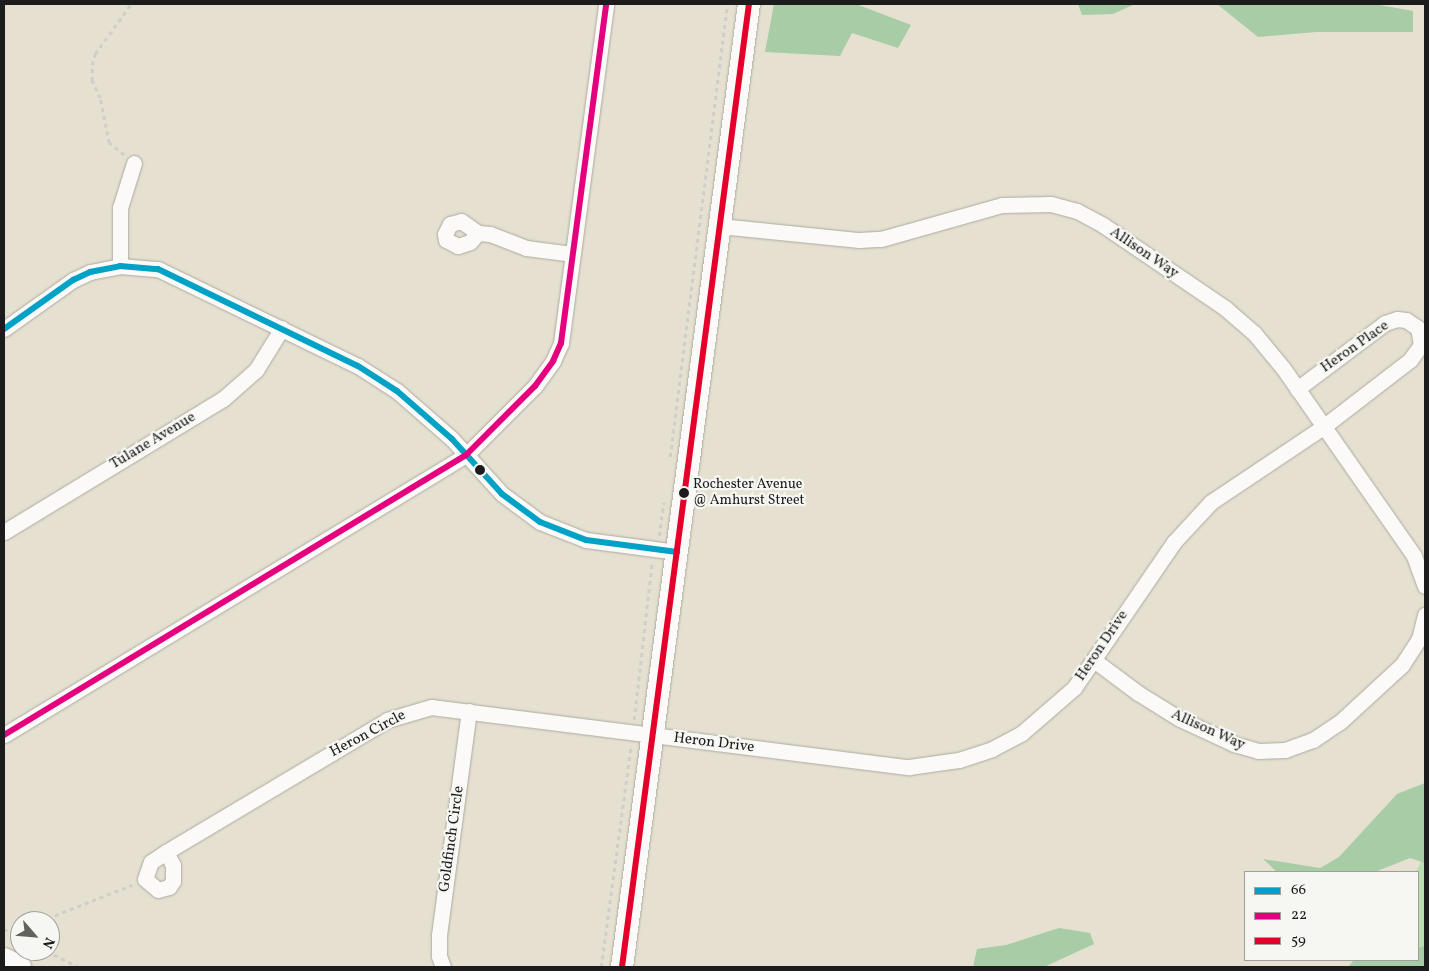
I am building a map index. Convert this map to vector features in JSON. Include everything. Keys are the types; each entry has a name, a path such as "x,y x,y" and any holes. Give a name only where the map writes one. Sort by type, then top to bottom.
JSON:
{"main road":[{"path":"622,967 643,733 667,551 720,226 749,4"},
{"path":"4,959 20,967"}],"street":[{"path":"4,735 466,455 510,414 553,361 561,343 606,4"},
{"path":"120,266 120,208 129,159"},
{"name":"Allison Way","path":"720,226 859,240 880,239 1002,205 1051,204 1077,211 1103,225 1225,308 1254,333 1297,389 1414,556 1425,586"},
{"path":"478,233 490,234 526,248 572,254"},
{"path":"4,329 73,280 90,272 120,266 139,266 176,276 358,366 397,391 433,420 502,494 540,522 586,540 667,551"},
{"name":"Heron Place","path":"1297,389 1385,324 1397,319 1406,320 1418,328 1422,337 1417,353 1323,427"},
{"name":"Tulane Avenue","path":"4,532 223,399 256,370 282,328"},
{"name":"Heron Drive","path":"643,733 869,764 909,767 934,765 992,749 1022,733 1074,688 1095,661 1132,599 1193,519 1210,502 1323,427"},
{"name":"Allison Way","path":"1095,661 1138,693 1180,720 1234,744 1258,751 1285,750 1313,740 1340,722 1402,665 1419,639 1425,615"},
{"name":"Heron Circle","path":"166,852 387,720 431,707 643,733"},
{"name":"Goldfinch Circle","path":"443,967 439,956 439,935 469,711"}],"path":[{"path":"129,159 109,143 100,98 92,81 92,65 95,54 131,4"},
{"path":"670,467 727,4"},
{"path":"602,967 643,733 652,576 649,569 667,551 665,495"},
{"path":"60,913 132,885"},
{"path":"60,958 78,967"}],"green space":[{"path":"774,4 856,4 911,25 898,48 852,33 840,56 765,52"},
{"path":"1078,4 1135,4 1113,14 1082,15"},
{"path":"1217,4 1374,4 1413,11 1413,32 1316,32 1258,37"},
{"path":"1425,783 1425,863 1410,858 1378,871 1276,871 1263,859 1320,868 1339,857 1397,794"},
{"path":"1425,854 1425,967 1370,967 1419,961 1419,871 1416,871"},
{"path":"1059,928 1090,933 1094,944 1044,967 973,967 977,949 1006,945"},
{"path":"1425,946 1425,967 1348,967 1353,961 1419,961 1419,948"}],"transit line":[{"name":"22","path":"4,735 466,455 535,386 553,361 561,343 606,4"},
{"name":"59","path":"622,967 749,4"},
{"name":"66","path":"4,329 73,280 90,272 120,266 158,269 358,366 397,391 452,439 502,494 540,522 586,540 677,552"}],"place":[{"name":"Rochester Avenue @ Amhurst Street","path":"684,493"}]}
